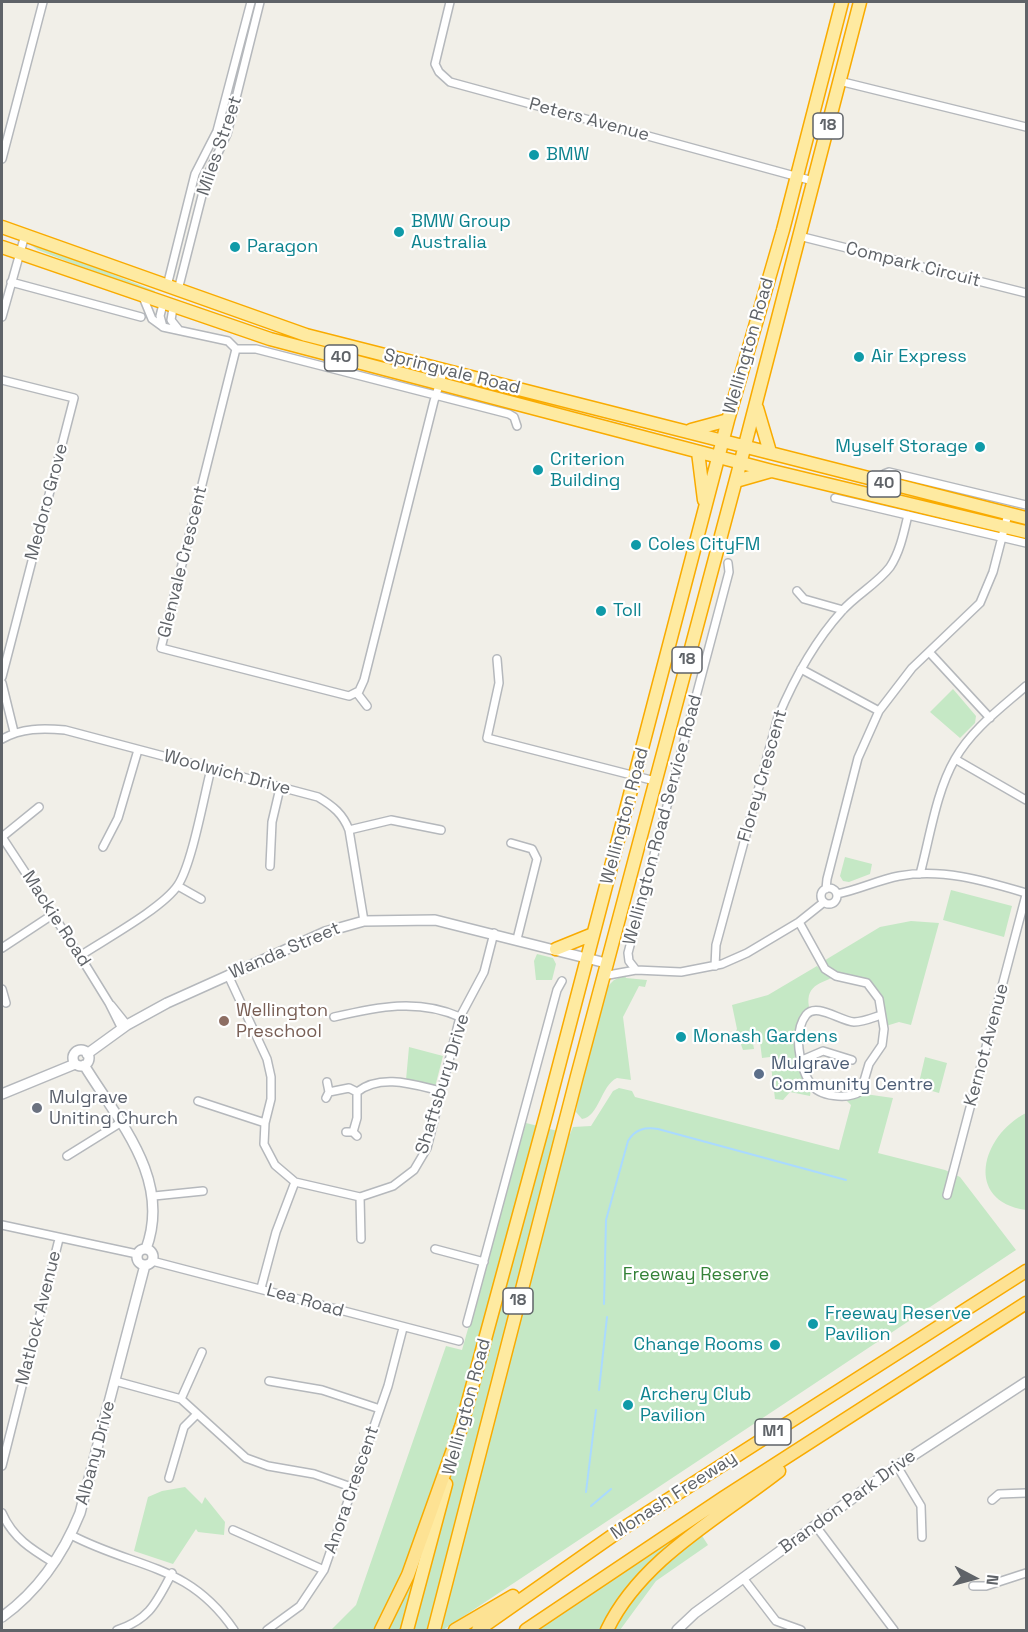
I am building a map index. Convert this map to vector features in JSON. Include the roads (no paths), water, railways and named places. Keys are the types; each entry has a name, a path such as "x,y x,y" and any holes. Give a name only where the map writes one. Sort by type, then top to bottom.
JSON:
{"highway":[{"name":"Wellington Road","path":"407,1630 541,1133 728,420 797,176 842,2"},
{"name":"Wellington Road","path":"435,1625 606,963 736,481 860,2"},
{"name":"Springvale Road","path":"2,227 280,327 1026,518"},
{"name":"Springvale Road","path":"2,247 168,306 270,339 741,462 838,492 872,494 1004,532 1026,532"},
{"path":"168,306 173,288"},
{"path":"756,404 770,452"},
{"path":"687,431 728,420"},
{"path":"698,452 702,468 705,510"},
{"path":"736,481 772,471"},
{"path":"556,949 593,934"},
{"path":"541,1133 561,1138"},
{"name":"Monash Freeway","path":"478,1630 622,1529 1026,1271"},
{"name":"Monash Freeway","path":"526,1630 652,1544 1026,1303"},
{"path":"381,1630 408,1575 461,1427"},
{"path":"607,1630 628,1595 651,1569 830,1431"},
{"path":"455,1630 622,1529"}],"street":[{"path":"2,159 43,2"},
{"name":"Miles Street","path":"173,288 179,240 195,174 217,131 251,2"},
{"name":"Miles Street","path":"173,288 190,243 207,176 227,134 260,2"},
{"name":"Peters Avenue","path":"450,2 436,56 439,72 450,82 813,181"},
{"path":"240,42 250,45"},
{"path":"840,81 1026,127"},
{"path":"228,89 238,91"},
{"path":"507,97 509,89"},
{"path":"217,131 227,134"},
{"path":"2,317 25,235"},
{"name":"Compark Circuit","path":"799,236 1026,293"},
{"path":"179,240 190,243"},
{"path":"11,282 141,316"},
{"path":"143,297 152,319 163,327"},
{"path":"163,327 160,316 168,306"},
{"path":"168,306 171,320 179,330"},
{"name":"Springvale Road","path":"163,327 228,341 236,349 256,349 509,414 518,426"},
{"name":"Glenvale Crescent","path":"236,349 161,648 346,695 357,693"},
{"path":"367,705 357,693 364,680 444,370"},
{"name":"Medoro Grove","path":"2,380 74,398 2,677"},
{"path":"872,494 875,481 880,475 894,472 1026,504"},
{"path":"838,492 847,500"},
{"path":"838,492 847,500 908,515 1004,532 1026,543"},
{"path":"824,902 822,894 826,888 826,879 858,758 879,711 912,668 980,603 993,572 1008,514"},
{"name":"Florey Crescent","path":"715,966 716,945 778,717 808,655 843,610 890,566 902,541 908,515"},
{"name":"Wellington Road Service Road","path":"636,970 627,956 729,572 728,563"},
{"path":"797,591 804,599 843,610"},
{"path":"930,653 990,718"},
{"path":"497,659 499,683 487,738 655,781"},
{"path":"801,669 879,711"},
{"path":"2,682 14,732"},
{"path":"920,874 946,781 955,759 990,718 1026,687"},
{"name":"Woolwich Drive","path":"2,740 14,732 43,728 65,729 318,797 331,804 344,818 349,830 364,921"},
{"path":"103,847 118,818 138,750"},
{"path":"955,759 1026,800"},
{"path":"80,956 155,906 178,886 211,769"},
{"path":"270,866 272,822 280,788"},
{"path":"2,837 39,807"},
{"path":"349,830 391,820 441,830"},
{"name":"Mackie Road","path":"2,837 124,1027"},
{"path":"511,843 532,849 537,859 517,939"},
{"path":"603,976 636,970 681,972 715,966 747,953 799,922 824,902 833,903 837,894 884,879 920,874 962,876 1026,894"},
{"name":"Wellington Road","path":"627,883 645,888"},
{"path":"178,886 201,899"},
{"path":"826,888 833,889 837,894"},
{"name":"Kernot Avenue","path":"947,1195 1026,894"},
{"path":"2,948 52,915"},
{"name":"Wanda Street","path":"80,1064 74,1053 82,1051 87,1054 154,1009 325,932 364,921 417,918 494,933 606,963"},
{"path":"799,922 825,969 836,976 860,980 872,987 879,999 884,1029 882,1045 869,1064 863,1088 858,1094 839,1095 817,1089 810,1083 802,1060 800,1031 810,1012 819,1011 855,1022 881,1015"},
{"name":"Shaftsbury Drive","path":"360,1197 393,1186 414,1170 427,1148 460,1017 484,972 494,933"},
{"path":"228,975 267,1059 271,1077 271,1099 265,1123 264,1144 275,1165 296,1182 360,1197 361,1239"},
{"name":"Wellington Road","path":"467,1323 557,990 562,981"},
{"path":"2,989 6,1003"},
{"path":"334,1017 383,1005 414,1005 448,1012 460,1017"},
{"path":"802,1060 823,1051 852,1060"},
{"path":"2,1094 80,1064 88,1059 87,1054"},
{"path":"2,1225 137,1254 146,1249 154,1215 154,1196 143,1160 80,1064"},
{"path":"352,1134 357,1118 357,1092 364,1086 400,1081 441,1091"},
{"path":"327,1082 328,1095 349,1088 357,1092"},
{"path":"198,1101 265,1123"},
{"path":"67,1156 120,1124"},
{"path":"261,1288 276,1232 296,1182"},
{"path":"154,1196 203,1191"},
{"name":"Matlock Avenue","path":"2,1466 59,1239"},
{"path":"137,1254 138,1261 148,1263 152,1254 146,1249"},
{"path":"435,1250 484,1262"},
{"name":"Lea Road","path":"148,1263 261,1288 403,1328 459,1341"},
{"name":"Albany Drive","path":"2,1617 20,1604 54,1563 71,1535 80,1513 148,1263"},
{"name":"Anora Crescent","path":"267,1630 300,1606 324,1570 380,1409 403,1328"},
{"path":"181,1399 202,1352"},
{"path":"269,1380 322,1390 380,1409"},
{"path":"115,1381 181,1399 246,1458 268,1466 314,1474 354,1488"},
{"name":"Brandon Park Drive","path":"676,1630 743,1578 897,1466 1026,1382"},
{"path":"169,1478 184,1427 198,1414"},
{"path":"897,1466 921,1506 922,1537"},
{"path":"992,1500 999,1494 1026,1493"},
{"path":"2,1513 11,1532 26,1546 54,1563"},
{"path":"815,1525 894,1630"},
{"path":"233,1530 324,1570"},
{"path":"71,1535 172,1573 221,1611 234,1630"},
{"path":"117,1630 141,1621 154,1606 172,1573"},
{"path":"973,1586 986,1586 1026,1573"},
{"path":"743,1578 776,1621 801,1630"}],"waterway":[{"path":"604,1304 606,1220 628,1141 637,1131 649,1128 658,1129 846,1180"},
{"path":"599,1390 607,1317"},
{"path":"586,1492 596,1410"},
{"path":"591,1506 611,1489"}],"place":[{"name":"BMW","path":"534,155"},
{"name":"BMW Group Australia","path":"399,232"},
{"name":"Paragon","path":"235,247"},
{"name":"Air Express","path":"859,357"},
{"name":"Myself Storage","path":"980,447"},
{"name":"Criterion Building","path":"538,470"},
{"name":"Coles CityFM","path":"636,545"},
{"name":"Toll","path":"601,611"},
{"name":"Wellington Preschool","path":"224,1021"},
{"name":"Monash Gardens","path":"681,1037"},
{"name":"Mulgrave Community Centre","path":"759,1074"},
{"name":"Mulgrave Uniting Church","path":"37,1108"},
{"name":"Freeway Reserve Pavilion","path":"813,1324"},
{"name":"Change Rooms","path":"775,1345"},
{"name":"Archery Club Pavilion","path":"628,1405"}],"park label":[{"name":"Freeway Reserve","path":"696,1275"}]}
